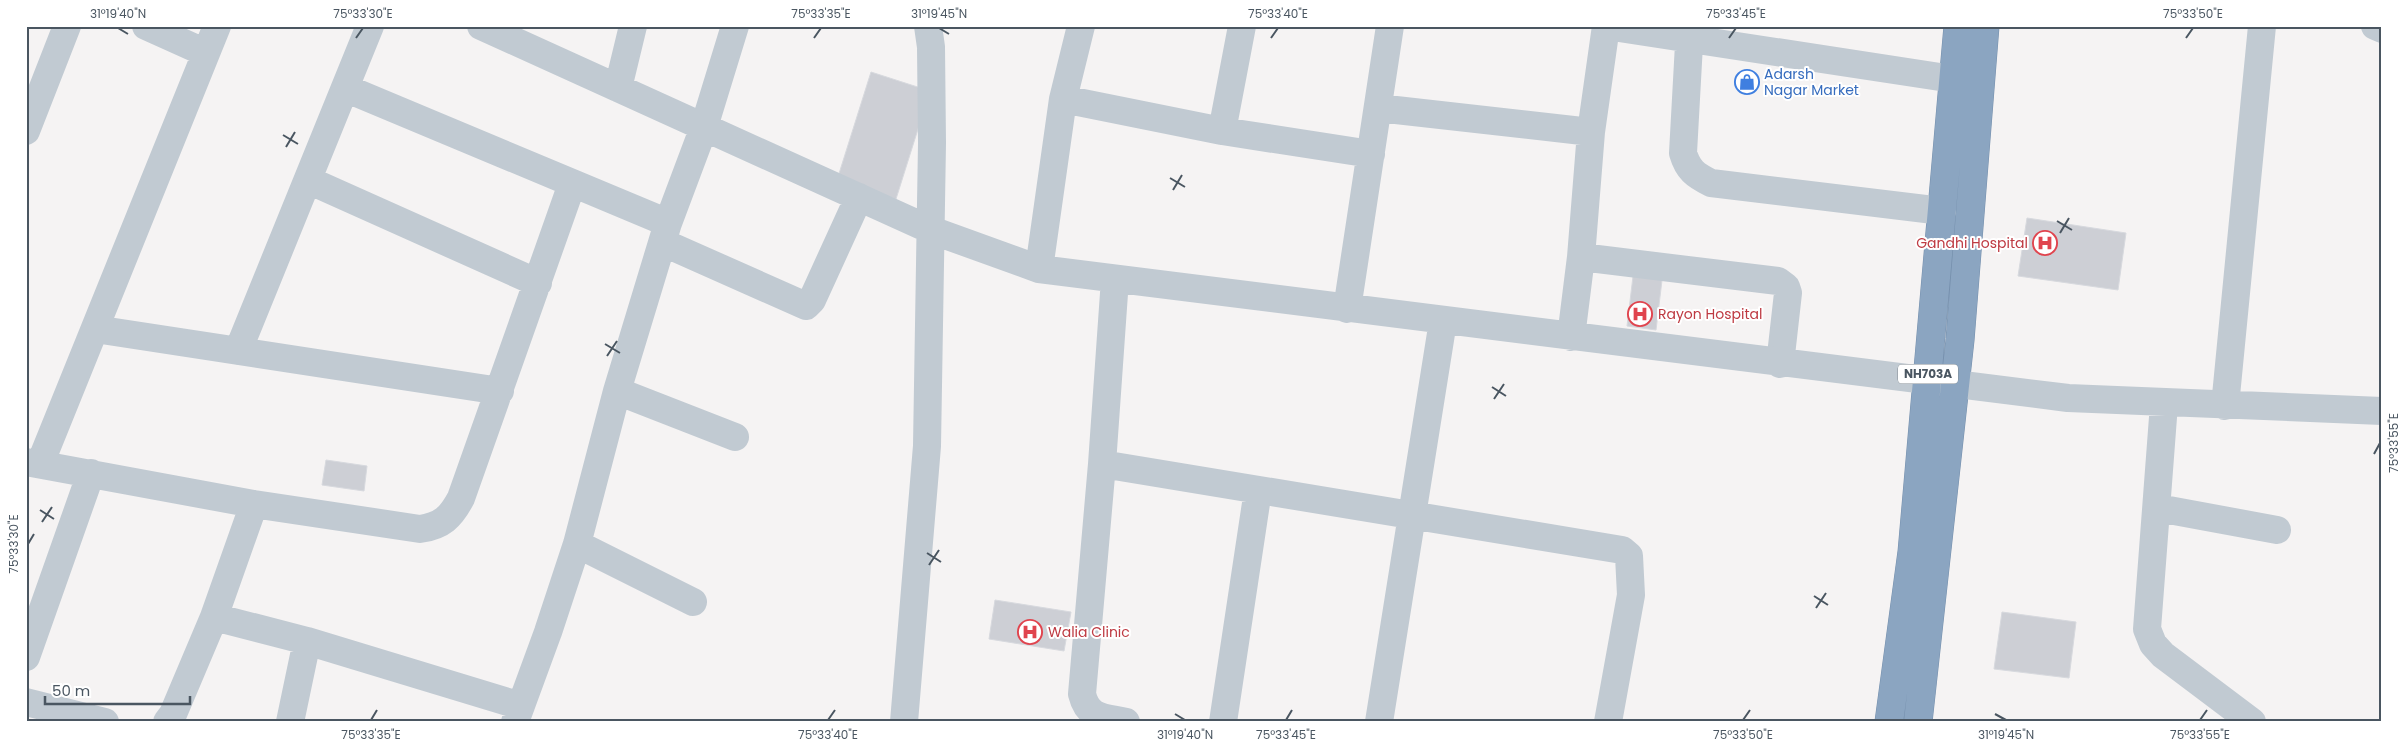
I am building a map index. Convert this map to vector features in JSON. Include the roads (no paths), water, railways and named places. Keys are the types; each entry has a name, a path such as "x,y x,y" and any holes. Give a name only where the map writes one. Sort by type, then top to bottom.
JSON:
{"highway":[{"name":"NH703A","path":"1889,722 1912,552 1958,26"},
{"name":"NH703A","path":"1918,722 1955,386 1985,26"}],"street":[{"path":"26,131 67,26"},
{"path":"146,26 206,53"},
{"path":"217,26 95,329 33,463 254,504 420,529 434,527 452,515 461,498 572,184"},
{"path":"238,351 370,26"},
{"path":"482,26 523,35 618,88 931,230 1039,269 1955,386 2068,398 2164,404 2382,411"},
{"path":"618,88 633,26"},
{"path":"214,618 307,641 518,714 577,544 617,391 666,233 704,127 735,26"},
{"path":"904,722 928,446 932,134 931,47 928,26"},
{"path":"1039,269 1063,99 1081,26"},
{"path":"1222,132 1242,26"},
{"path":"1347,309 1390,26"},
{"path":"1571,337 1582,257 1592,132 1606,26 1689,33 1954,80"},
{"path":"2225,406 2262,26"},
{"path":"2375,26 2382,29"},
{"path":"1689,33 1683,153 1687,167 1696,176 1711,183 1942,211"},
{"path":"345,88 572,184 806,306 812,300 860,197"},
{"path":"1063,99 1222,132 1370,154"},
{"path":"1378,108 1592,132"},
{"path":"308,180 538,283"},
{"path":"1582,257 1778,281 1786,287 1788,294 1780,364"},
{"path":"1115,279 1102,464 1082,694 1084,703 1089,711 1099,716 1126,722"},
{"path":"1379,722 1443,321"},
{"path":"95,329 500,391"},
{"path":"617,391 734,437"},
{"path":"2164,404 2158,508 2146,629 2153,644 2163,655 2252,722"},
{"path":"1102,464 1622,550 1629,556 1631,595 1608,722"},
{"path":"26,657 91,473"},
{"path":"1223,722 1258,490"},
{"path":"167,722 173,714 214,618 254,504"},
{"path":"2158,508 2278,530"},
{"path":"577,544 693,602"},
{"path":"290,722 307,641"},
{"path":"26,702 105,722"}],"place":[{"name":"Adarsh Nagar Market","path":"1747,82"},
{"name":"Gandhi Hospital","path":"2045,243"},
{"name":"Rayon Hospital","path":"1640,314"},
{"name":"Walia Clinic","path":"1030,632"}]}
